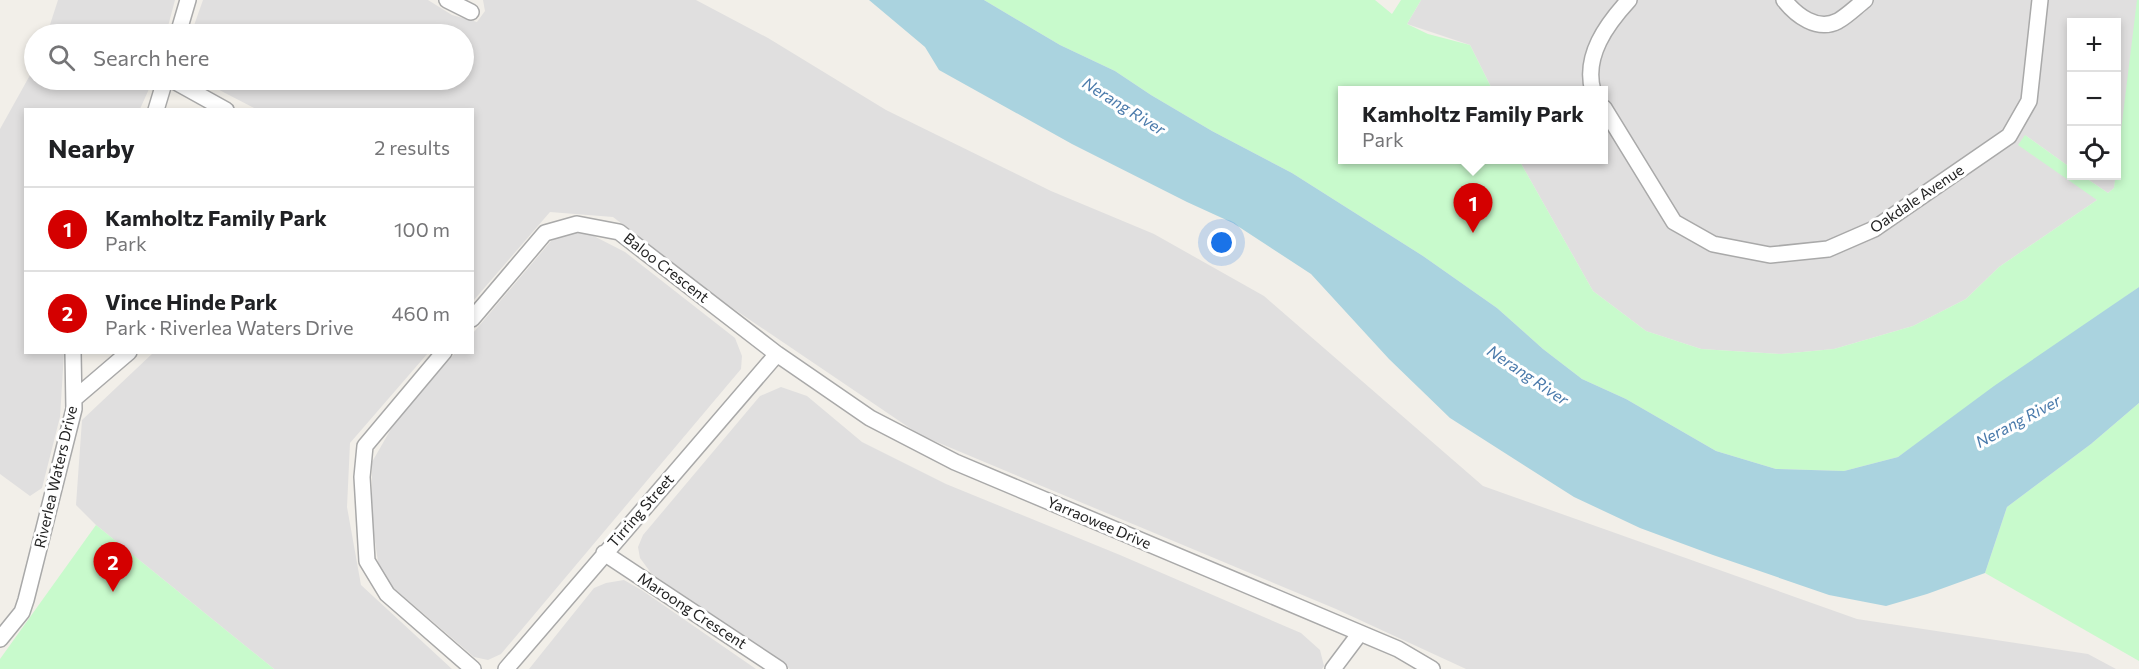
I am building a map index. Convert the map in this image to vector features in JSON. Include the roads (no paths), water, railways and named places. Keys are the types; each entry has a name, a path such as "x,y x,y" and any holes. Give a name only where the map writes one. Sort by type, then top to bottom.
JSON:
{"street":[{"path":"181,24 188,0"},
{"path":"447,0 471,12"},
{"path":"1593,86 1593,52 1613,17 1629,0"},
{"path":"1784,0 1793,12 1815,24 1836,22 1865,0"},
{"name":"Oakdale Avenue","path":"1608,115 1674,222 1713,244 1770,255 1828,249 1874,229 2009,136 2029,101 2040,0"},
{"path":"157,108 162,90"},
{"path":"190,90 222,108"},
{"name":"Baloo Crescent","path":"474,317 545,233 577,224 619,232 777,354"},
{"name":"Riverlea Waters Drive","path":"0,639 22,612 26,600 74,409 73,354"},
{"path":"74,399 127,354"},
{"path":"442,354 365,446 362,477 367,561 387,594 473,669"},
{"name":"Tirring Street","path":"506,669 777,354"},
{"name":"Yarraowee Drive","path":"777,354 870,418 955,462 1398,649 1432,669"},
{"name":"Maroong Crescent","path":"604,553 779,669"},
{"path":"0,623 26,600"},
{"path":"1333,669 1360,633"}],"water":[{"name":"Nerang River","path":"869,0 984,0 1060,45 1115,71 1212,131 1292,173 1423,256 1497,308 1543,349 1582,379 1626,399 1716,451 1776,469 1844,471 1898,457 1994,386 2139,287 2139,403 2091,444 2007,507 1985,573 1886,606 1829,595 1640,528 1574,497 1450,418 1389,359 1311,274 1233,223 1072,144 939,70 925,47"}],"place":[{"name":"Kamholtz Family Park","path":"1473,233"},
{"name":"Vince Hinde Park","path":"113,592"}]}
